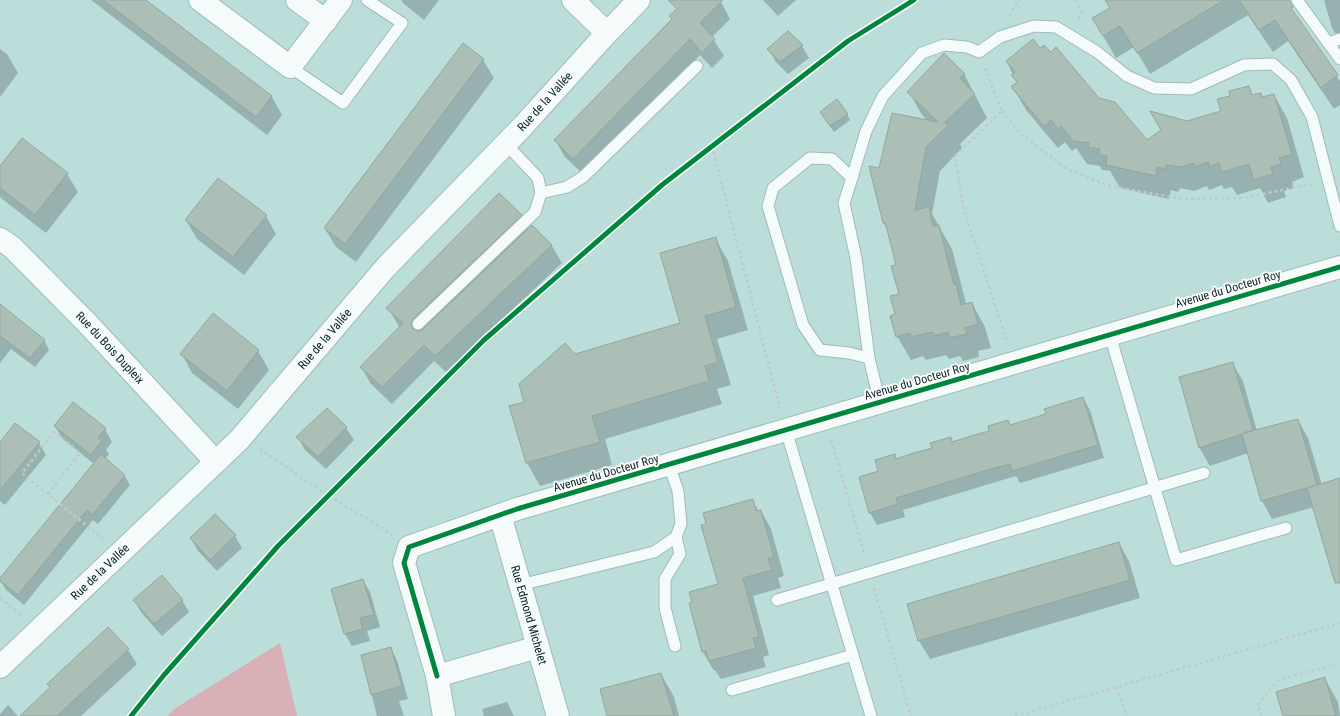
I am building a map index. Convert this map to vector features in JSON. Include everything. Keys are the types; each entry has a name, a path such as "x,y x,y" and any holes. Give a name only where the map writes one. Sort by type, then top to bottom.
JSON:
{"street":[{"path":"200,0 290,67 342,0"},
{"path":"297,0 326,21"},
{"path":"573,0 607,33"},
{"name":"Rue de la Vallée","path":"0,667 239,440 386,267 506,144 639,0"},
{"name":"Rue du Bois Dupleix","path":"0,239 12,247 87,323 216,462"},
{"name":"Avenue du Docteur Roy","path":"409,547 500,515 1340,267"},
{"name":"Rue Edmond Michelet","path":"500,515 558,716"},
{"path":"409,547 404,563 437,676 444,716"},
{"path":"437,676 538,646"}],"lane":[{"path":"290,67 342,103 402,23 367,0"},
{"path":"1297,0 1340,59"},
{"path":"880,403 869,358 856,258 844,203 866,131 883,96 922,53 944,45 967,47 979,52 1000,37 1034,26 1056,27 1097,52 1127,76 1154,88 1191,89 1244,65 1274,64 1291,80 1312,117 1340,226"},
{"path":"1328,43 1340,39"},
{"path":"541,193 567,187 583,177 697,66"},
{"path":"418,324 535,212 541,193 538,178 506,144"},
{"path":"852,178 832,159 810,158 773,188 768,206 803,326 820,350 849,353 869,358"},
{"path":"1110,335 1176,560 1286,528"},
{"path":"786,430 871,716"},
{"path":"669,465 678,491 681,524 676,537 680,554 665,579 665,608 675,646"},
{"path":"777,600 1204,473"},
{"path":"520,585 654,552 676,537"},
{"path":"732,690 853,656"}],"path":[{"path":"979,52 1002,111 1021,134 1067,169 1110,186 1183,199 1243,198 1328,181"},
{"path":"1002,111 955,156 963,206 1014,363"},
{"path":"712,146 786,430"},
{"path":"48,494 80,453 54,432 22,473 121,553"},
{"path":"239,440 259,449 328,496 375,523 409,547"},
{"path":"1015,716 1340,623"},
{"path":"1261,716 1258,704 1278,680 1340,663"},
{"path":"1117,687 1126,716"}],"shaded area":[{"path":"280,643 297,716 168,716 174,709"}],"building":[{"path":"103,0 146,0 272,96 256,117"},
{"path":"668,0 723,0 700,23 715,39 702,53 690,39 573,159 554,140 672,19 669,16 677,9"},
{"path":"1105,0 1224,0 1137,53 1120,26 1103,36 1092,18 1110,8"},
{"path":"1239,0 1290,0 1293,7 1291,8 1338,75 1321,88 1275,20 1259,30"},
{"path":"788,31 803,45 780,62 767,49"},
{"path":"1033,39 1040,48 1044,45 1051,52 1056,47 1099,98 1115,102 1147,140 1161,130 1150,111 1187,121 1221,111 1217,99 1230,96 1229,91 1249,86 1252,95 1261,93 1262,97 1274,94 1292,154 1279,158 1281,164 1271,167 1273,174 1254,180 1249,164 1222,172 1219,163 1210,167 1208,162 1195,167 1194,163 1180,167 1166,165 1165,169 1157,167 1156,176 1106,165 1107,156 1099,155 1100,149 1088,147 1089,143 1073,141 1061,126 1058,129 1051,120 1044,126 1011,87 1017,82 1011,75 1015,72 1006,61"},
{"path":"463,43 484,59 345,244 324,228"},
{"path":"944,53 965,74 960,78 975,94 944,123 949,124 926,147 915,210 929,207 933,226 939,225 954,285 956,284 961,305 972,302 978,324 965,328 967,334 949,338 948,332 934,336 933,332 911,337 910,333 896,337 890,316 895,314 890,296 899,294 891,266 896,265 885,222 883,223 869,166 879,168 892,113 938,122 907,92"},
{"path":"837,99 848,114 830,126 820,112"},
{"path":"22,138 68,173 35,215 0,188 0,166"},
{"path":"218,178 267,215 233,257 185,220"},
{"path":"499,193 522,215 413,319 411,325 413,329 419,331 423,329 532,225 552,245 435,356 424,345 382,387 360,367 403,323 386,308"},
{"path":"716,237 736,307 705,316 718,362 705,366 709,381 592,416 600,442 526,463 509,406 524,402 519,384 565,343 575,354 680,323 660,253"},
{"path":"0,304 45,340 30,358 0,336"},
{"path":"213,313 259,350 227,391 180,354"},
{"path":"1233,362 1253,430 1243,433 1298,419 1317,485 1261,501 1242,434 1199,448 1179,377"},
{"path":"1083,397 1098,445 1012,471 1010,464 981,472 896,498 898,504 869,513 859,477 878,471 875,460 895,454 896,459 932,448 930,443 951,437 952,442 989,431 988,426 1008,420 1010,425 1046,414 1044,409"},
{"path":"73,402 106,428 98,438 102,441 91,455 54,426"},
{"path":"327,408 347,427 318,457 296,437"},
{"path":"15,423 40,442 0,490 0,442"},
{"path":"101,454 125,475 92,515 87,510 18,595 0,581 0,578"},
{"path":"1340,478 1340,583 1335,583 1307,488"},
{"path":"753,499 756,511 761,510 774,557 768,559 772,570 743,578 759,637 753,638 756,648 709,661 706,651 702,652 689,603 692,602 689,592 718,584 701,525 706,524 703,513"},
{"path":"215,514 236,535 210,560 190,538"},
{"path":"1119,542 1130,580 918,641 907,604"},
{"path":"162,575 183,600 154,624 133,600"},
{"path":"363,579 374,615 360,618 363,629 344,634 331,589"},
{"path":"108,627 129,649 57,716 20,716 50,687 47,684"},
{"path":"391,647 402,686 371,695 361,655"},
{"path":"661,673 674,716 607,716 600,689"},
{"path":"1325,677 1336,716 1283,716 1276,692"}],"cycle path":[{"path":"131,716 164,675 278,546 484,340 662,185 848,41 914,0"},
{"path":"437,676 404,563 409,547 517,509 1340,267"}]}
